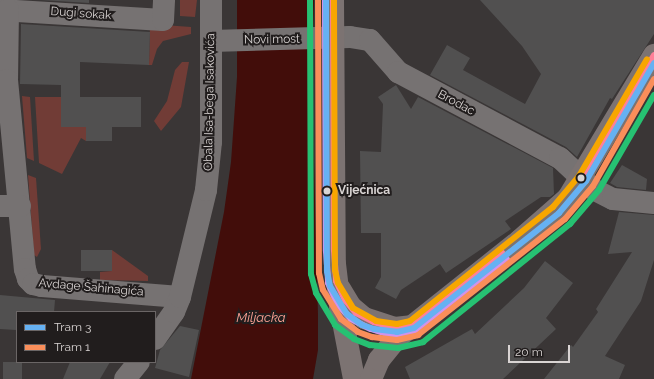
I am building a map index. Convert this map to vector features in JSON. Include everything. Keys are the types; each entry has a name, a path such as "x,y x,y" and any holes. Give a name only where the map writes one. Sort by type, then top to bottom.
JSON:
{"main road":[{"path":"333,0 326,38 336,281 354,379"},
{"path":"371,379 385,352 411,326 550,216 568,198 654,55"},
{"path":"336,281 345,300 356,313 385,326 411,326"}],"street":[{"name":"Obala Isa-bega Isakovića","path":"156,338 174,312 180,297 209,171 211,0"},
{"name":"Dugi sokak","path":"4,10 163,10"},
{"name":"Avdage Šahinagića","path":"4,10 10,206 25,269 33,284 180,297"},
{"name":"Novi most","path":"211,41 326,38"},
{"name":"Brodac","path":"326,38 370,40 398,72 560,158 593,189 613,199 654,203"},
{"path":"125,379 138,363"}],"shaded area":[{"path":"180,0 197,0 195,17 180,16"},
{"path":"150,24 191,27 191,34 163,41 157,49 152,65 149,65"},
{"path":"182,62 189,62 181,107 161,131 154,121 167,101 175,70"},
{"path":"22,96 30,97 34,161 27,158"},
{"path":"35,97 61,97 61,127 86,127 86,141 81,138 62,174 39,163"},
{"path":"28,175 36,178 41,249 37,257 34,255"},
{"path":"112,250 148,276 148,281 100,280 100,272 112,271"}],"water":[{"name":"Miljacka","path":"237,0 314,0 312,84 318,350 313,379 191,379 224,212 231,162 237,77"}],"building":[{"path":"41,0 89,0 89,3"},
{"path":"480,0 654,0 654,34 612,99 610,98 577,157 566,147 430,75 447,45 470,58 463,70 525,104 541,74 522,46"},
{"path":"21,24 150,32 149,65 80,62 80,97 141,97 141,127 112,127 112,141 86,141 86,127 61,127 61,85 20,84"},
{"name":"Vijećnica","path":"396,85 411,109 418,97 553,168 554,194 550,197 541,197 505,221 511,229 446,273 440,264 401,290 396,299 375,288 381,277 381,233 361,233 360,151 381,152 383,104 378,97"},
{"path":"622,165 647,179 646,190 617,187 610,183"},
{"path":"619,212 654,215 654,260 641,301 605,356 625,365 619,379 544,379 571,345 573,347 598,312 596,309 632,252 608,254"},
{"path":"81,250 112,250 112,271 81,271"},
{"path":"545,261 573,283 546,318 556,329 503,379 410,379 405,367 472,329 475,334 524,288"},
{"path":"0,295 55,300 54,311 16,311 16,330 0,329"},
{"path":"180,326 199,330 189,377 155,368 160,350"},
{"path":"3,362 22,363 22,379 3,379"},
{"path":"70,363 109,363 100,379 63,379"}],"tram line":[{"name":"1","path":"318,0 319,273 323,290 341,319 358,332 372,337 397,340 418,335 565,219 593,186 654,79"},
{"name":"3","path":"326,0 327,271 330,286 347,314 362,325 374,329 397,332 414,328 559,213 586,181 654,63"}],"transit line":[{"path":"310,0 311,274 316,293 335,325 354,339 370,345 398,348 423,342 570,224 599,190 654,95"},
{"path":"325,0 326,251 328,283 338,305 351,319 371,329 394,336 413,334 507,259"},
{"path":"333,0 334,250 336,281 345,300 356,313 374,322 395,328 411,326 502,253"},
{"path":"334,0 335,270 338,283 353,308 376,321 397,324 410,321 553,207 579,176 647,59"},
{"path":"581,178 654,55"}],"place":[{"name":"Vijećnica","path":"327,191"}]}
